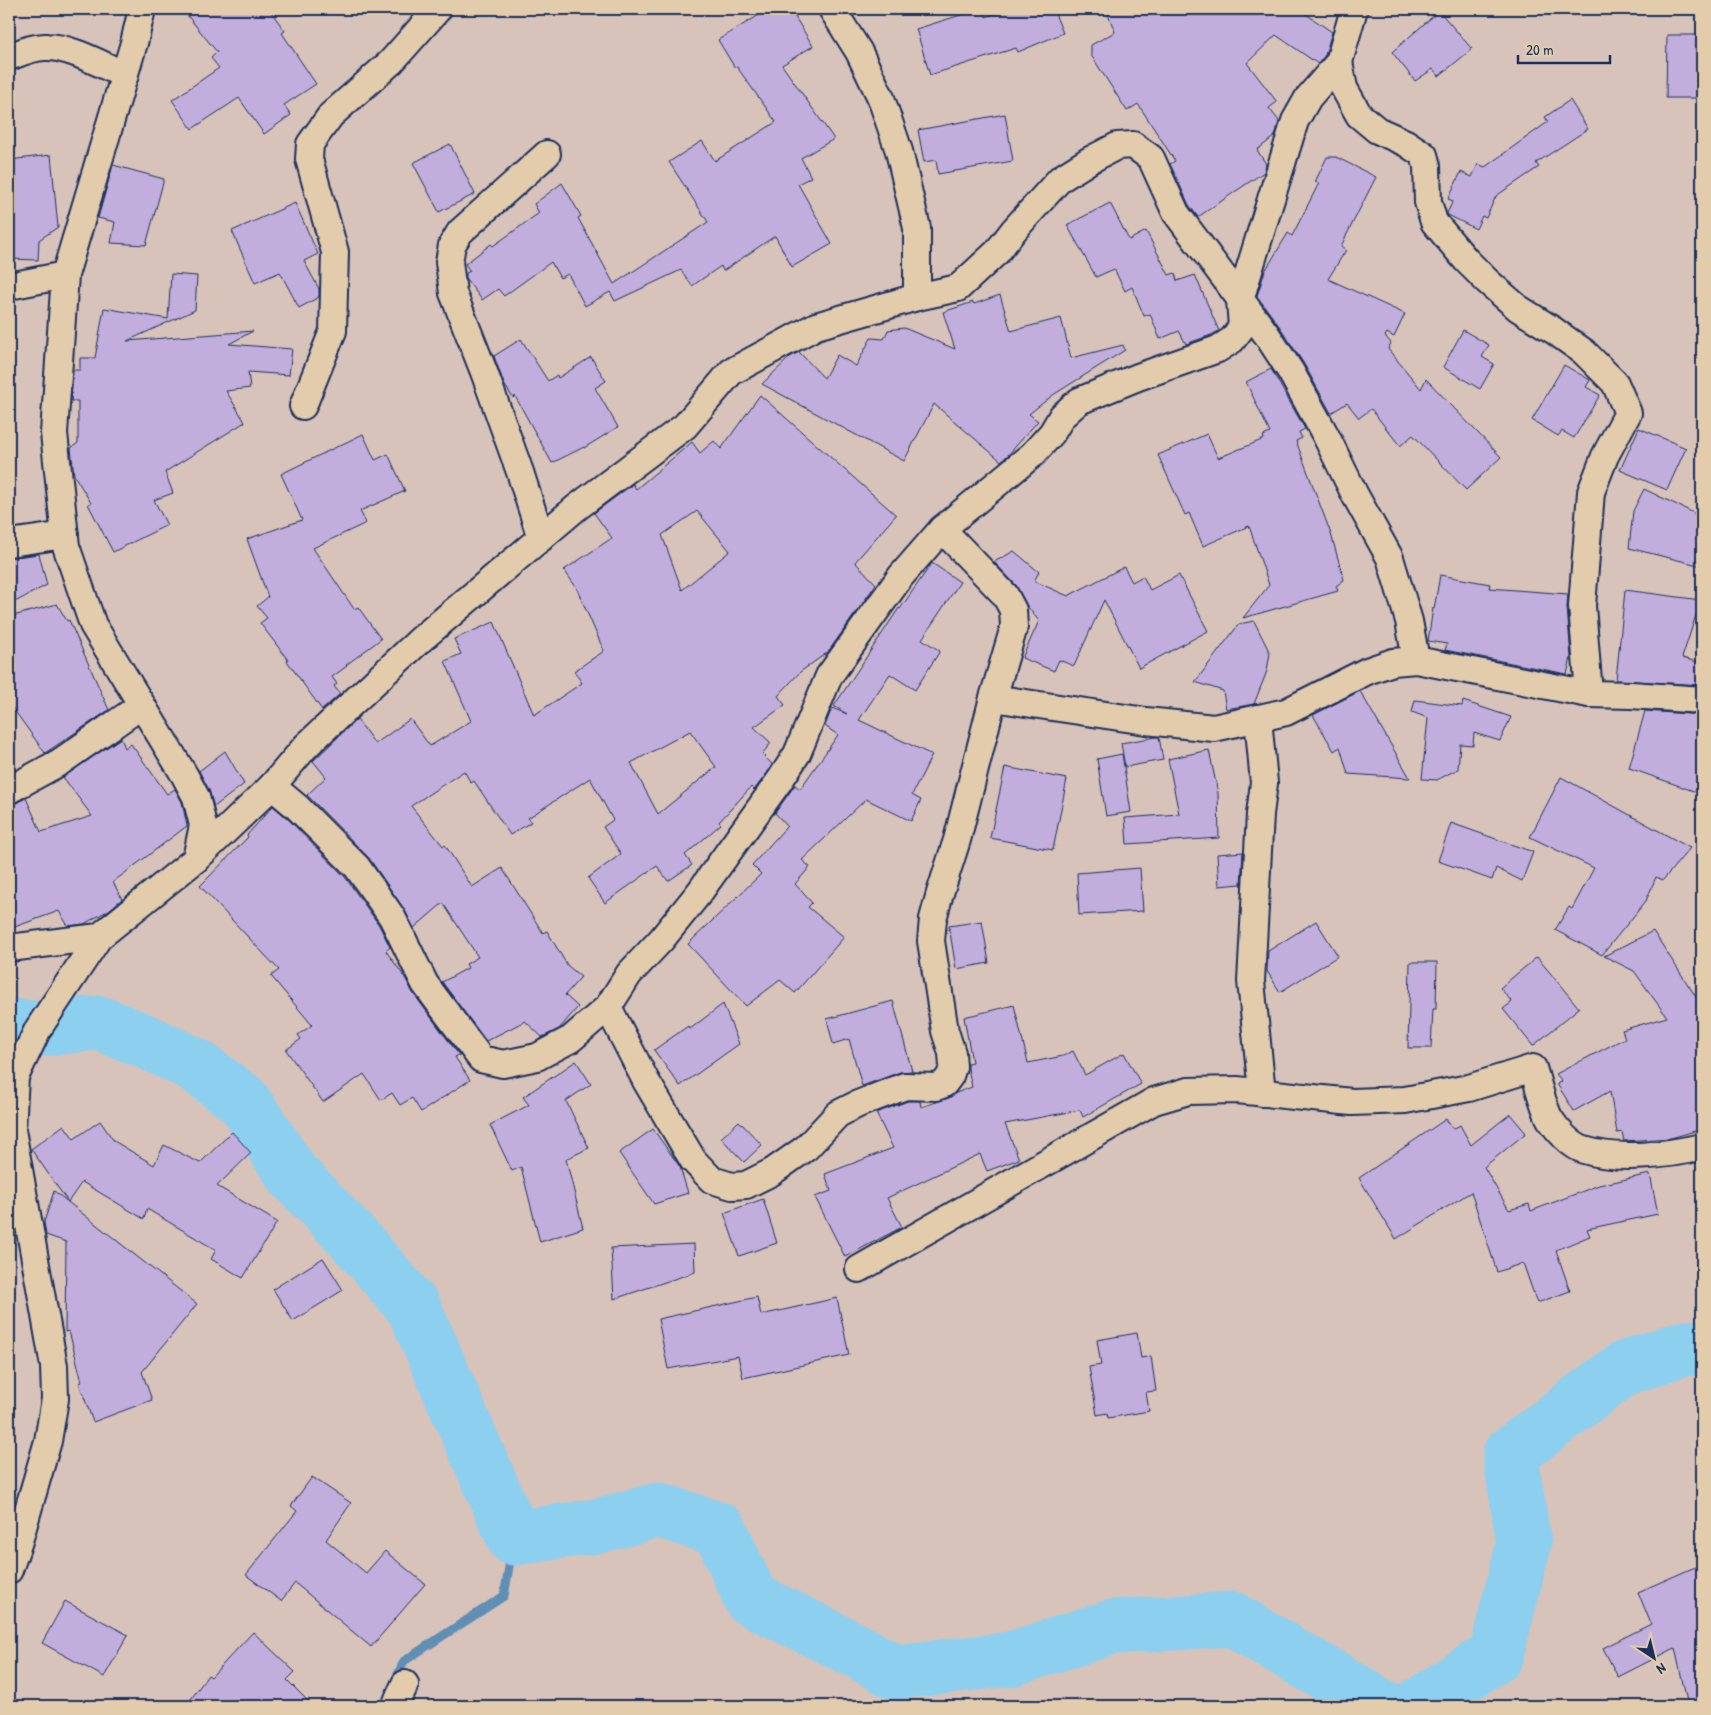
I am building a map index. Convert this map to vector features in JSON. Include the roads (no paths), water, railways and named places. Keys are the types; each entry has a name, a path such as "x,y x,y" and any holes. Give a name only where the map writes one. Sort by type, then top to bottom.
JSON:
{"street":[{"path":"142,9 125,75 65,275 54,433 66,546 93,625 196,797 203,824 196,859"},
{"path":"303,406 333,331 334,252 309,160 310,144 331,116 391,62 438,9"},
{"path":"832,9 858,52 881,98 899,151 917,228 917,297"},
{"path":"272,786 297,807 356,867 392,917 425,984 481,1060 502,1064 537,1057 571,1038 608,1007 629,974 661,940 700,893 780,780 796,754 829,676 901,576 942,529 1033,454 1052,432 1062,416 1079,401 1138,377 1218,349 1232,340 1242,327 1240,300 1295,121 1308,98 1339,62 1354,9"},
{"path":"9,57 27,50 46,47 70,52 125,75"},
{"path":"1339,62 1344,88 1359,116 1377,130 1406,143 1424,155 1427,166 1428,202 1434,222 1466,260 1518,308 1584,352 1615,383 1628,413 1605,456 1591,492 1582,606 1589,694"},
{"path":"9,1570 48,1441 55,1399 54,1366 12,1130 16,1077 38,1029 99,937 196,859 272,786 306,746 420,640 576,508 685,426 732,372 816,326 917,297 958,288 997,252 1020,223 1060,179 1117,146 1133,145 1150,158 1176,213 1267,335 1291,372 1326,436 1354,495 1390,558 1409,621 1416,660"},
{"path":"541,538 520,472 453,293 449,262 452,245 460,232 547,154"},
{"path":"9,286 65,275"},
{"path":"608,1007 646,1081 693,1160 712,1180 732,1186 746,1184 772,1172 806,1148 838,1114 858,1104 905,1086 936,1087 944,1084 950,1076 953,1067 952,1053 945,1032 931,941 933,919 957,840 993,698 1014,627 1013,610 1005,595 942,529"},
{"path":"9,543 65,536"},
{"path":"993,698 1146,721 1214,728 1286,712 1367,671 1393,662 1416,660 1589,694 1702,700"},
{"path":"9,790 60,762 142,705"},
{"path":"1258,718 1264,783 1260,814 1251,982 1262,1093"},
{"path":"9,948 99,937"},
{"path":"859,1269 1154,1101 1188,1090 1236,1090 1352,1102 1405,1100 1469,1088 1533,1068 1550,1118 1568,1139 1582,1150 1626,1157 1684,1151 1702,1147"}],"waterway":[{"path":"9,1025 38,1029 99,1023 145,1041 195,1065 243,1100 293,1175 356,1241 414,1308 514,1538 597,1526 659,1510 720,1530 751,1599 859,1652 895,1672 1011,1659 1112,1627 1232,1619 1381,1706"},
{"path":"1418,1706 1496,1655 1524,1543 1510,1454 1623,1369 1680,1349 1702,1347"},
{"path":"394,1683 404,1661 504,1596 514,1538"}]}
